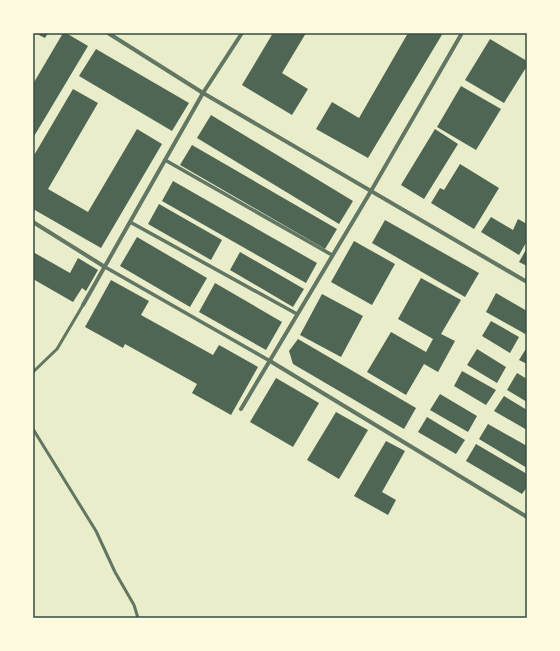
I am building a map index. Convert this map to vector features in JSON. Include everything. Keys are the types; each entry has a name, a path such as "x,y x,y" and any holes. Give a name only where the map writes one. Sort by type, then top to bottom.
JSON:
{"street":[{"path":"108,33 203,93 527,282"},
{"path":"83,305 203,93 242,33"},
{"path":"241,409 371,191 462,33"},
{"path":"165,160 332,255"},
{"path":"33,222 105,266 270,361 527,517"},
{"path":"130,222 297,314"}],"lane":[{"path":"33,372 57,349 83,305"},
{"path":"33,429 96,531 115,572 134,605 138,618"}],"building":[{"path":"35,33 48,33 45,38"},
{"path":"63,33 66,33 88,46 33,138 33,84"},
{"path":"273,33 306,33 282,73 308,89 292,115 242,85"},
{"path":"408,33 443,33 368,158 316,129 332,102 359,118"},
{"path":"490,39 527,61 527,66 504,103 465,80"},
{"path":"96,49 189,103 172,131 79,76"},
{"path":"461,86 501,109 476,150 437,127"},
{"path":"73,89 98,103 48,189 88,212 137,129 162,144 101,248 33,209 33,157"},
{"path":"211,115 353,201 339,224 197,138"},
{"path":"435,129 458,144 424,199 401,185"},
{"path":"192,145 337,229 325,249 180,165"},
{"path":"460,164 499,188 474,229 431,203 440,188 444,190"},
{"path":"173,181 317,263 306,283 162,201"},
{"path":"159,204 222,240 211,260 148,224"},
{"path":"491,217 513,230 518,219 527,224 527,241 519,255 481,232"},
{"path":"385,220 479,273 465,297 372,243"},
{"path":"137,237 207,278 190,307 120,266"},
{"path":"354,241 395,264 372,305 331,282"},
{"path":"527,248 527,266 519,262"},
{"path":"33,252 70,273 78,258 98,270 86,291 82,288 73,302 33,279"},
{"path":"240,252 304,289 293,307 230,270"},
{"path":"421,278 461,300 441,334 455,341 438,372 424,364 406,395 367,372 391,332 426,352 433,339 398,319"},
{"path":"111,280 149,301 141,315 213,355 219,345 258,367 231,415 192,393 197,384 125,344 123,348 85,327"},
{"path":"215,283 282,322 266,350 199,312"},
{"path":"496,293 527,311 527,335 486,312"},
{"path":"322,294 363,316 341,357 300,335"},
{"path":"491,321 519,337 510,353 482,336"},
{"path":"298,339 416,408 404,429 293,364 289,351"},
{"path":"527,347 527,364 519,360"},
{"path":"477,349 506,367 497,383 467,365"},
{"path":"462,371 496,390 486,405 454,386"},
{"path":"517,373 527,379 527,402 507,390"},
{"path":"276,378 319,403 293,447 250,422"},
{"path":"440,394 477,416 468,432 430,410"},
{"path":"504,396 527,410 527,430 494,411"},
{"path":"336,412 368,430 339,479 307,460"},
{"path":"427,417 465,440 456,454 418,432"},
{"path":"488,424 527,446 527,468 479,439"},
{"path":"386,441 405,451 382,492 396,500 388,515 354,496"},
{"path":"476,444 527,474 527,487 522,494 466,461"}]}
